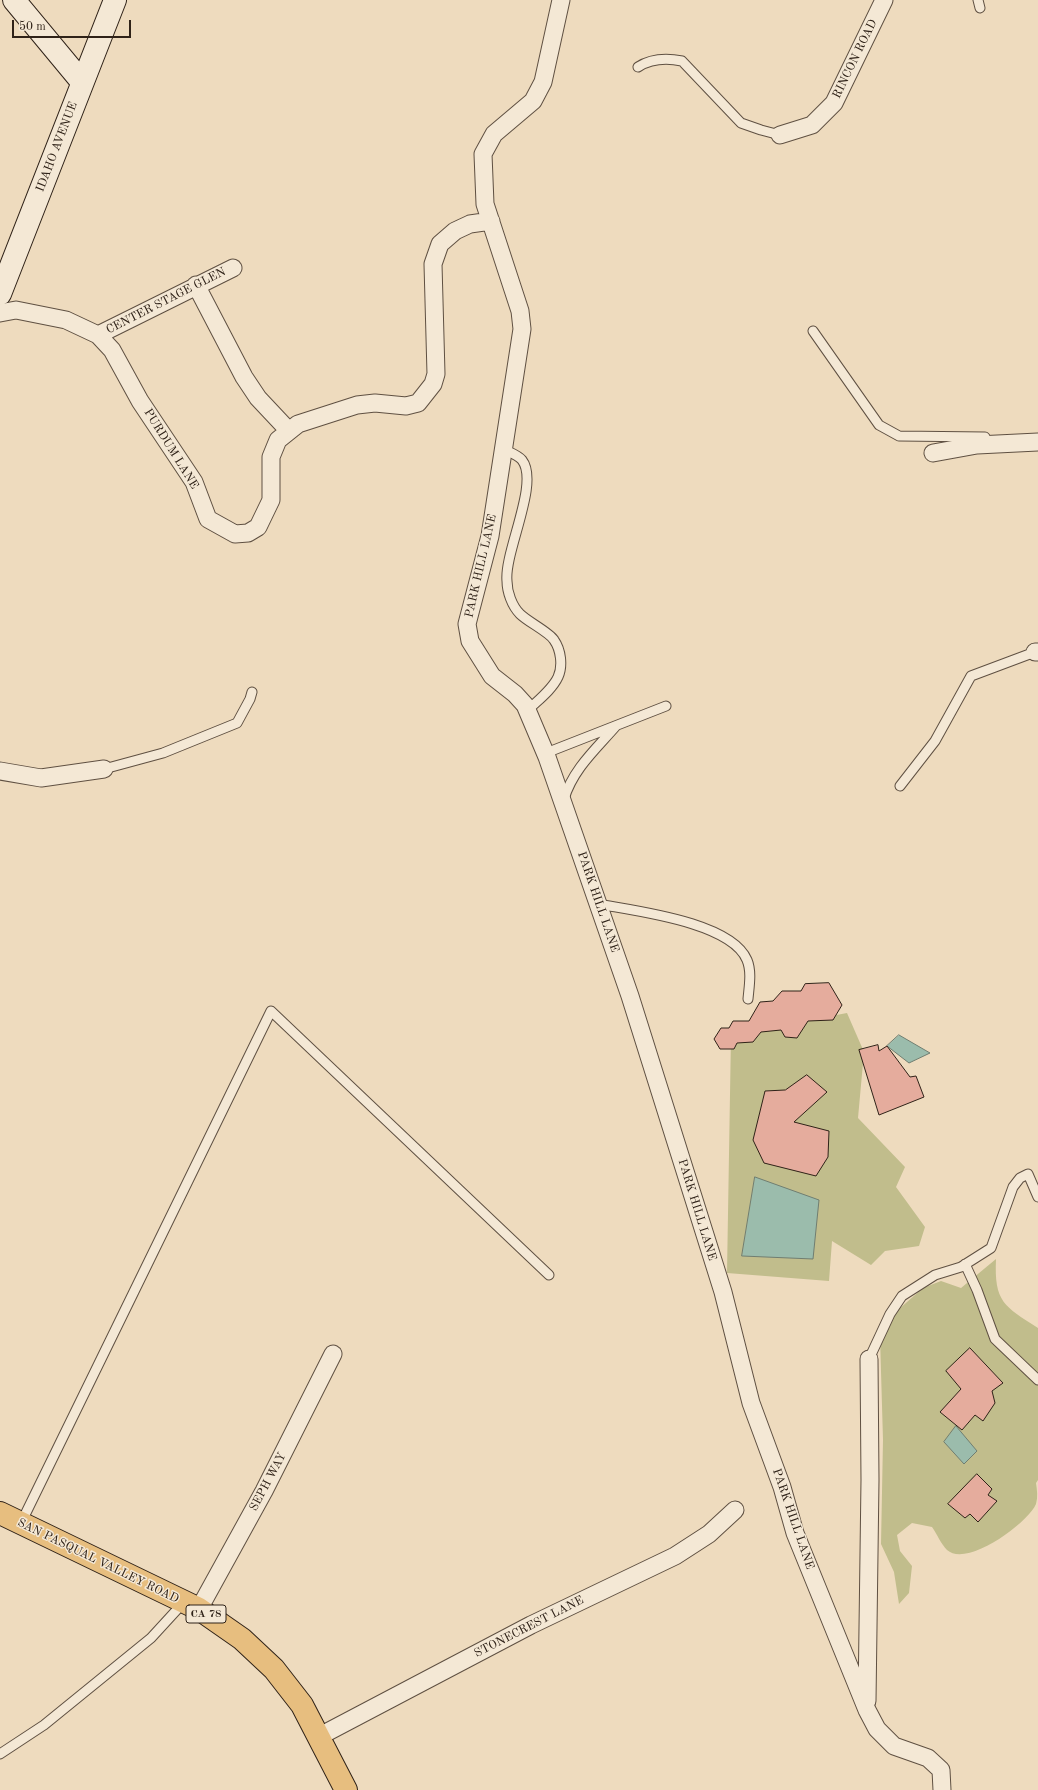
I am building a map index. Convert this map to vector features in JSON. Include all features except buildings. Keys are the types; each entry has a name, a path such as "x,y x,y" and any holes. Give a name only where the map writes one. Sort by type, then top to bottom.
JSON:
{"main road":[{"name":"SAN PASQUAL VALLEY ROAD","path":"0,1513 192,1606 242,1639 274,1669 302,1705 346,1790"}],"street":[{"path":"14,0 82,82"},
{"name":"IDAHO AVENUE","path":"0,294 115,0"},
{"name":"PARK HILL LANE","path":"561,0 543,82 532,101 494,134 483,154 485,204 520,311 522,329 490,536 467,624 470,641 492,676 515,694 528,711 546,753 630,996 723,1292 751,1403 782,1487 795,1533 867,1710 877,1729 894,1746 928,1758 941,1770 942,1790"},
{"name":"RINCON ROAD","path":"780,135 812,124 834,103 884,0"},
{"name":"PURDUM LANE","path":"0,313 16,310 66,320 98,335 112,350 140,401 194,482 208,519 235,534 248,533 258,527 271,500 271,457 278,440 298,424 356,405 375,403 406,406 418,403 433,384 436,374 433,264 440,244 455,231 470,224 491,220"},
{"name":"CENTER STAGE GLEN","path":"98,335 196,285 233,268"},
{"path":"196,285 244,377 258,398 290,431"},
{"path":"933,453 977,445 1038,442"},
{"path":"0,771 41,778 104,769"},
{"name":"SEPH WAY","path":"192,1606 264,1491 333,1354"},
{"path":"867,1710 870,1480 869,1359"},
{"name":"STONECREST LANE","path":"318,1737 531,1625 675,1556 709,1534 735,1510"}],"lane":[{"path":"638,67 645,63 659,59 682,61 741,123 780,135"},
{"path":"813,331 879,425 899,436 992,437 1018,442"},
{"path":"503,449 521,459 527,471 525,495 506,579 508,594 518,613 553,639 560,654 561,667 558,678 550,689 528,711"},
{"path":"900,786 935,741 971,676 1037,652"},
{"path":"104,769 163,753 237,723 250,699 252,692"},
{"path":"546,753 666,706"},
{"path":"563,802 568,786 583,762 617,725"},
{"path":"598,904 691,923 726,937 743,952 747,959 749,967 748,1000"},
{"path":"21,1523 271,1011 549,1275"},
{"path":"869,1359 890,1314 902,1296 935,1275 965,1264 991,1248 1014,1187 1020,1178 1028,1174 1038,1197"},
{"path":"965,1264 977,1290 995,1339 1038,1380"},
{"path":"0,1754 44,1725 192,1606"}],"shaded area":[{"path":"847,1013 864,1052 858,1118 905,1167 896,1187 925,1227 919,1246 885,1251 871,1265 832,1241 829,1281 727,1273 731,1035"},
{"path":"899,1035 930,1053 909,1063 887,1046"},
{"path":"755,1177 819,1200 813,1259 742,1256"},
{"path":"996,1259 997,1285 999,1294 1009,1308 1038,1328 1038,1480 1036,1483 1036,1504 1022,1522 1010,1532 982,1548 968,1553 956,1554 947,1550 932,1527 912,1523 897,1535 900,1551 912,1566 909,1593 899,1604 894,1572 881,1544 883,1440 880,1337 899,1309 923,1288 941,1281 961,1288"},
{"path":"956,1426 977,1451 964,1464 944,1442"}]}
